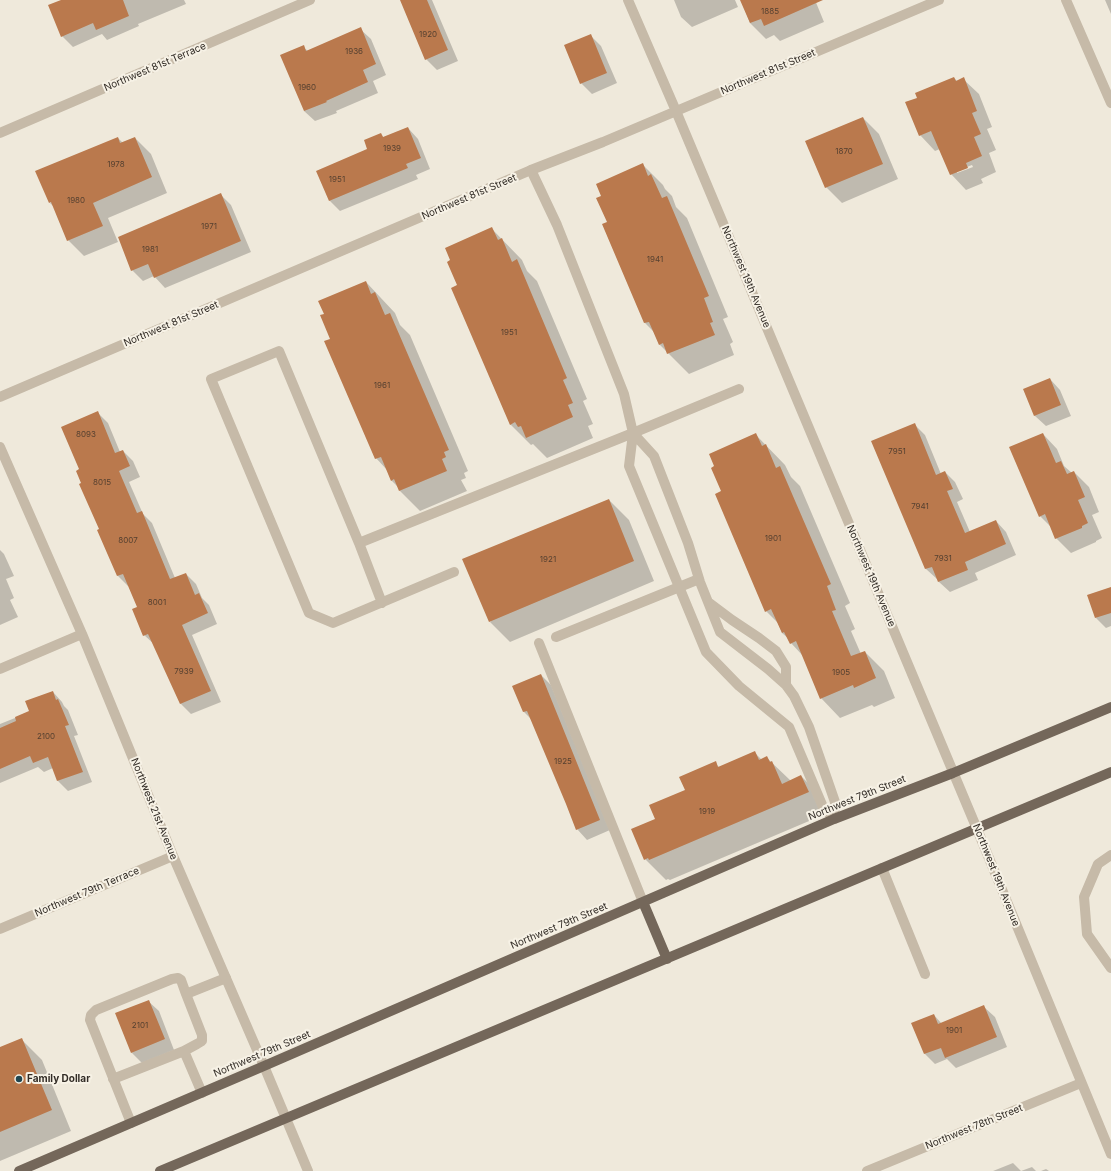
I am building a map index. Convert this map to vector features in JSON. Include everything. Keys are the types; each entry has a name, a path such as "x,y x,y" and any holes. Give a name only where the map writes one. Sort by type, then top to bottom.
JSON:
{"main road":[{"name":"Northwest 79th Street","path":"19,1171 834,819 953,773 1111,707"},
{"path":"160,1171 1111,772"},
{"path":"643,902 667,959"}],"street":[{"name":"Northwest 81st Terrace","path":"0,133 310,0"},
{"name":"Northwest 19th Avenue","path":"628,0 977,829 1111,1154"},
{"name":"Northwest 81st Street","path":"0,397 531,170 603,142 939,0"},
{"path":"1066,0 1111,103"},
{"path":"531,170 557,225 624,394 633,433 629,466 706,652 739,686 789,727 823,807 834,819"},
{"path":"382,603 278,351 211,379 309,613 333,623 382,603 454,572"},
{"path":"358,543 739,389"},
{"path":"633,433 654,456 688,543 699,578 720,632 768,669 786,685 794,696 809,727 835,802 834,819"},
{"name":"Northwest 21st Avenue","path":"0,447 82,634 173,856 287,1118 308,1171"},
{"path":"556,637 699,578"},
{"path":"708,602 776,651 786,668 786,685"},
{"path":"0,669 82,634"},
{"path":"539,643 643,902"},
{"path":"1111,855 1098,864 1084,897 1087,934 1111,968"},
{"name":"Northwest 79th Terrace","path":"0,929 173,856"},
{"path":"882,868 925,974"},
{"path":"113,1080 184,1051 202,1041 202,1035 181,980 178,978 172,979 96,1010 91,1015 90,1020 113,1080 131,1123"},
{"path":"186,994 226,978"},
{"path":"184,1051 202,1093"},
{"name":"Northwest 78th Street","path":"867,1171 1081,1083"}],"building":[{"path":"61,0 123,0 129,16 96,30 93,23 61,37 48,5"},
{"path":"400,0 427,0 448,50 425,60"},
{"path":"740,0 823,0 764,26 761,19 750,23"},
{"path":"361,27 376,64 363,70 368,82 326,101 327,102 304,111 280,55 304,45 306,51"},
{"path":"591,34 607,73 580,84 564,45"},
{"path":"954,77 956,81 964,77 977,111 972,113 981,134 974,137 982,156 966,163 968,168 950,175 931,131 919,136 905,102 917,98 915,93"},
{"path":"863,117 883,164 825,188 805,141"},
{"path":"408,127 421,158 406,164 408,168 329,201 316,171 367,149 364,140 381,133 383,137"},
{"path":"118,137 120,143 135,137 152,177 93,203 103,226 67,241 51,202 49,203 35,171"},
{"path":"643,163 648,176 651,174 662,198 667,196 709,296 704,298 713,322 710,323 715,335 667,354 663,343 659,345 649,322 644,323 602,224 607,222 596,198 601,196 596,184"},
{"path":"221,193 241,241 154,278 148,264 131,271 118,237"},
{"path":"492,227 498,240 502,238 512,262 517,259 567,378 563,380 573,403 568,405 573,417 526,438 521,426 518,427 515,422 510,425 451,288 457,285 447,262 450,260 445,248"},
{"path":"366,281 371,294 375,292 385,315 390,313 449,450 444,452 446,457 442,459 447,471 399,491 394,479 391,481 381,457 375,459 324,341 330,339 320,315 324,314 318,301"},
{"path":"1050,378 1061,405 1034,416 1023,389"},
{"path":"98,411 115,453 123,450 130,466 119,471 137,513 142,511 170,579 186,573 195,595 199,593 208,613 182,625 211,691 180,704 148,634 143,636 132,609 137,607 123,574 117,576 97,530 99,529 79,484 81,483 76,471 79,469 61,427"},
{"path":"915,423 936,475 945,471 953,489 947,491 965,533 996,520 1006,544 965,562 968,570 938,582 932,567 925,569 871,441"},
{"path":"756,433 762,446 766,444 776,468 780,466 831,584 827,586 836,610 832,611 851,656 865,651 876,678 854,688 853,685 820,699 796,641 790,644 784,632 782,633 771,609 765,612 715,494 721,491 711,468 714,466 709,454"},
{"path":"1043,433 1056,463 1061,461 1067,474 1074,471 1085,497 1078,500 1088,523 1082,526 1082,528 1055,539 1045,514 1039,517 1009,447"},
{"path":"609,499 634,561 489,622 462,559"},
{"path":"1111,587 1111,613 1095,618 1087,595"},
{"path":"541,674 600,820 576,830 527,711 523,712 512,686"},
{"path":"53,691 69,725 65,726 83,772 57,781 48,757 33,763 30,756 0,769 0,728 16,721 15,717 29,711 25,701"},
{"path":"755,751 759,760 767,756 770,762 772,761 782,784 801,775 809,792 649,860 648,858 644,860 631,829 655,819 649,805 685,790 679,777 716,761 718,767"},
{"path":"149,1000 165,1039 131,1053 115,1013"},
{"path":"984,1005 997,1037 945,1058 941,1048 924,1054 911,1023 934,1014 938,1024"},
{"name":"Family Dollar","path":"22,1038 52,1110 0,1132 0,1047"}],"place":[{"name":"Family Dollar","path":"19,1079"}]}
